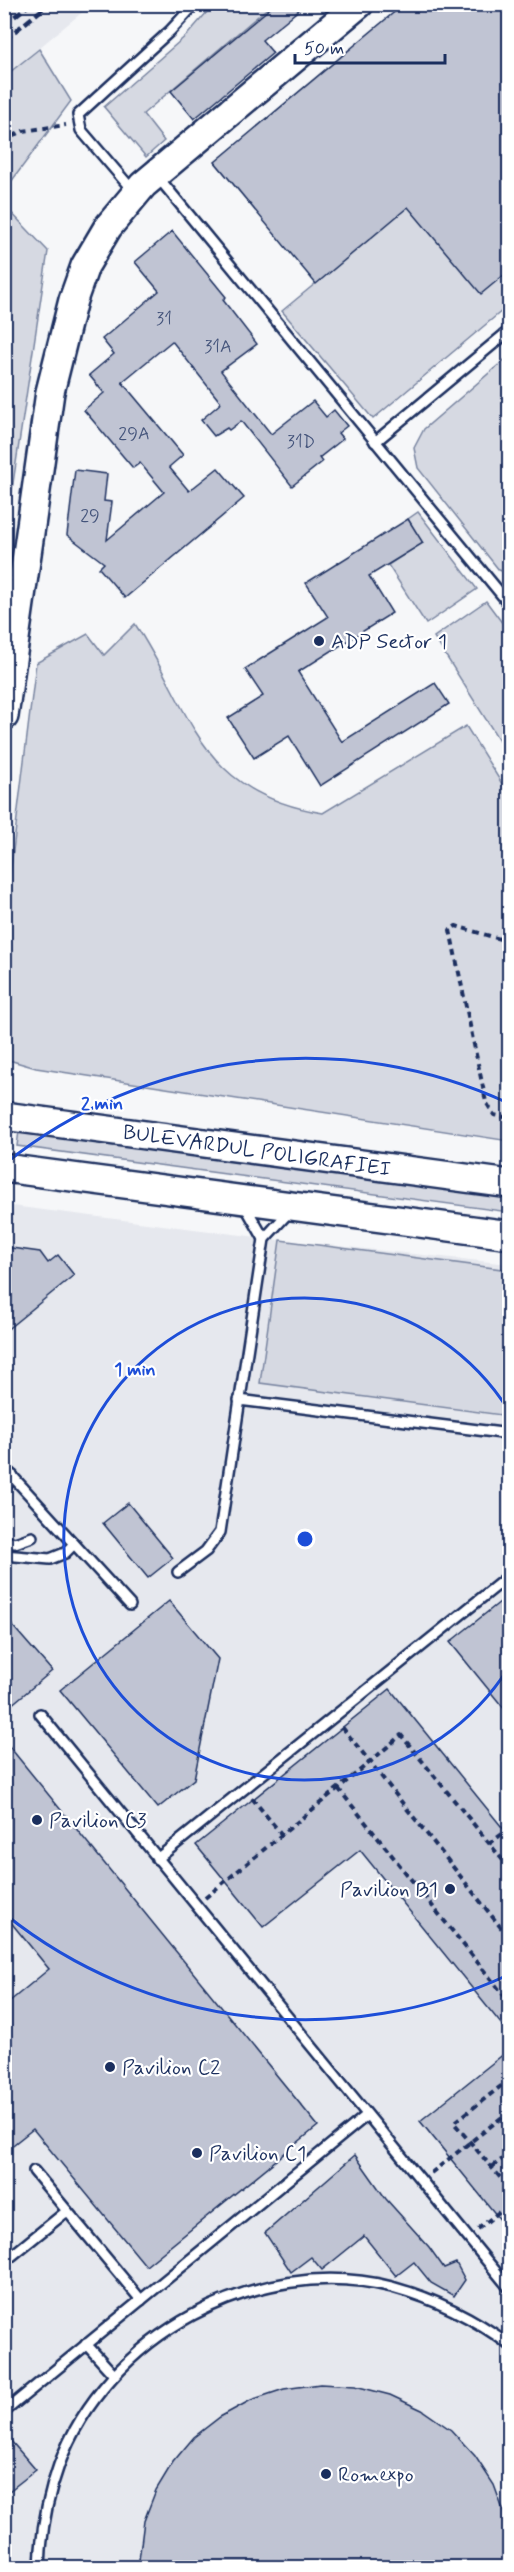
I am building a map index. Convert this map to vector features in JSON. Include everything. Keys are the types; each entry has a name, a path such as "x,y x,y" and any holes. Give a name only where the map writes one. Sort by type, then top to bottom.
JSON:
{"main road":[{"path":"4,716 50,392 73,300 85,266 108,227 135,193 359,4"},
{"name":"BULEVARDUL POLIGRAFIEI","path":"4,1116 510,1184"},
{"path":"4,1168 510,1235"}],"lane":[{"path":"135,193 81,130 78,115 85,106 170,31 195,4"},
{"path":"155,174 509,603"},
{"path":"375,442 510,330"},
{"path":"242,1199 264,1239"},
{"path":"178,1572 206,1551 220,1532 264,1239 294,1206"},
{"path":"239,1400 510,1434"},
{"path":"4,1467 130,1605"},
{"path":"4,1489 13,1476"},
{"path":"4,1541 15,1543 32,1537"},
{"path":"4,1555 50,1559 65,1553 74,1544"},
{"path":"157,1859 510,1575"},
{"path":"40,1714 510,2289"},
{"path":"4,2412 367,2115"},
{"path":"34,2171 141,2300"},
{"path":"4,2262 67,2211"},
{"path":"40,2568 45,2514 59,2464 83,2417 114,2375 152,2341 194,2313 240,2294 290,2283 340,2281 390,2287 438,2302 483,2325 510,2345"},
{"path":"86,2344 114,2375"}],"path":[{"path":"4,141 23,131 79,123"},
{"path":"510,942 456,926 450,930 486,1102 494,1115 510,1118"},
{"path":"334,1717 510,1939"},
{"path":"195,1906 401,1735 510,1869"},
{"path":"245,1788 282,1835"},
{"path":"338,1788 510,2003"},
{"path":"489,1844 510,1828"},
{"path":"505,1998 510,1994"},
{"path":"510,2079 454,2123 510,2189"},
{"path":"421,2181 510,2111"},
{"path":"492,2168 510,2153"},
{"path":"467,2238 510,2203"}],"shaded area":[{"path":"214,4 271,5 143,114 164,141 146,157 104,107 188,34"},
{"path":"5,5 91,5 5,76"},
{"path":"39,49 71,101 5,190 5,76"},
{"path":"349,50 509,176 509,305 373,419 282,311 316,283 215,162"},
{"path":"5,206 48,251 5,536"},
{"path":"509,356 510,574 499,570 418,468 414,448 424,429"},
{"path":"418,512 477,589 426,624 388,565 422,543 408,519"},
{"path":"486,601 509,632 509,756 434,637"},
{"path":"135,624 204,745 224,768 249,788 281,803 323,813 466,726 509,795 509,1141 36,1068 9,1060 4,1052 5,916 36,663 88,634 104,655"},
{"path":"19,1131 509,1197 509,1212 17,1146"},
{"name":"Romexpo","path":"4,1205 280,1240 509,1264 509,2567 5,2567"},
{"path":"280,1240 509,1270 509,1416 260,1383"}],"building":[{"path":"275,4 306,4 262,40 273,53 194,119 171,91"},
{"path":"404,4 510,4 510,270 481,294 408,207 316,284 215,162"},
{"path":"172,231 226,297 223,300 257,344 221,371 271,434 313,401 326,417 334,410 347,426 338,433 343,439 319,458 322,462 292,486 241,421 229,430 227,428 214,436 201,420 221,403 172,341 122,382 183,455 169,467 189,491 218,468 244,498 125,598 99,568 104,563 67,535 75,470 107,474 104,501 112,502 107,540 164,492 140,463 133,468 84,410 104,393 89,375 114,354 102,339 159,291 135,262"},
{"name":"ADP Sector 1","path":"408,519 423,543 369,576 392,613 298,672 342,742 435,683 449,704 320,786 289,736 254,758 228,718 263,696 245,669 328,617 306,583"},
{"path":"4,1247 40,1252 48,1263 58,1255 74,1275 4,1332"},
{"path":"128,1503 173,1558 148,1578 103,1523"},
{"path":"510,1594 510,1716 450,1642"},
{"path":"169,1601 218,1659 194,1779 158,1808 60,1690"},
{"path":"4,1616 52,1671 4,1711"},
{"name":"Pavilion B1","path":"390,1689 510,1837 510,2035 360,1850 263,1927 196,1845"},
{"path":"4,1740 318,2126 146,2266 33,2129 4,2152 4,2006 49,1969 4,1914"},
{"path":"510,2049 510,2232 420,2121"},
{"path":"355,2155 386,2199 429,2247 444,2268 456,2263 465,2280 454,2296 431,2283 414,2262 396,2276 364,2236 322,2270 311,2257 291,2272 265,2233"},
{"name":"Romexpo","path":"320,2384 355,2386 390,2395 422,2410 451,2430 475,2456 494,2485 510,2529 510,2568 138,2568 144,2521 156,2490 173,2462 194,2437 220,2417 251,2400 284,2389"},
{"path":"4,2433 36,2470 4,2495"}],"railway":[{"path":"4,25 30,4"},
{"path":"4,40 49,4"}],"place":[{"name":"ADP Sector 1","path":"319,641"},
{"name":"Pavilion C3","path":"37,1820"},
{"name":"Pavilion B1","path":"450,1889"},
{"name":"Pavilion C2","path":"110,2067"},
{"name":"Pavilion C1","path":"197,2153"},
{"name":"Romexpo","path":"326,2474"}]}
